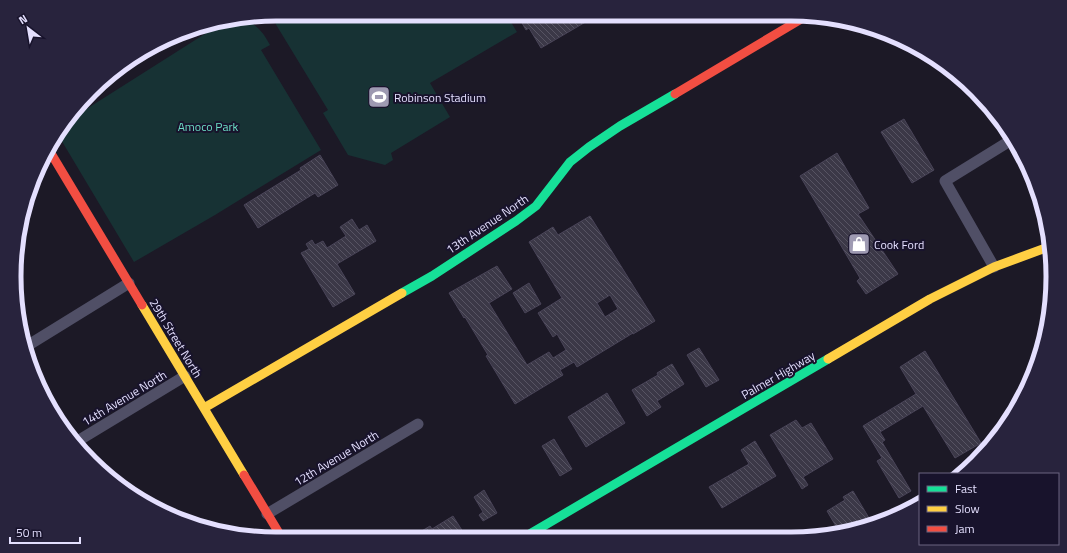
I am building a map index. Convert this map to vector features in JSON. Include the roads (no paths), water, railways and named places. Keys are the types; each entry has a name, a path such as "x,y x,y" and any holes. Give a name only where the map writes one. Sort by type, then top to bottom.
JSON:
{"street":[{"name":"13th Avenue North","path":"204,408 432,276 536,206 570,162 589,147 620,126 797,21"},
{"path":"994,267 944,181 1007,142"},
{"name":"29th Street North","path":"52,155 278,532"},
{"name":"Palmer Highway","path":"533,532 924,303 994,267 1044,248"},
{"path":"30,344 129,284"},
{"name":"14th Avenue North","path":"80,440 185,376"},
{"name":"12th Avenue North","path":"267,514 418,424"}],"place":[{"name":"Robinson Stadium","path":"379,97"},
{"name":"Cook Ford","path":"859,244"}],"park label":[{"name":"Amoco Park","path":"208,126"}]}
